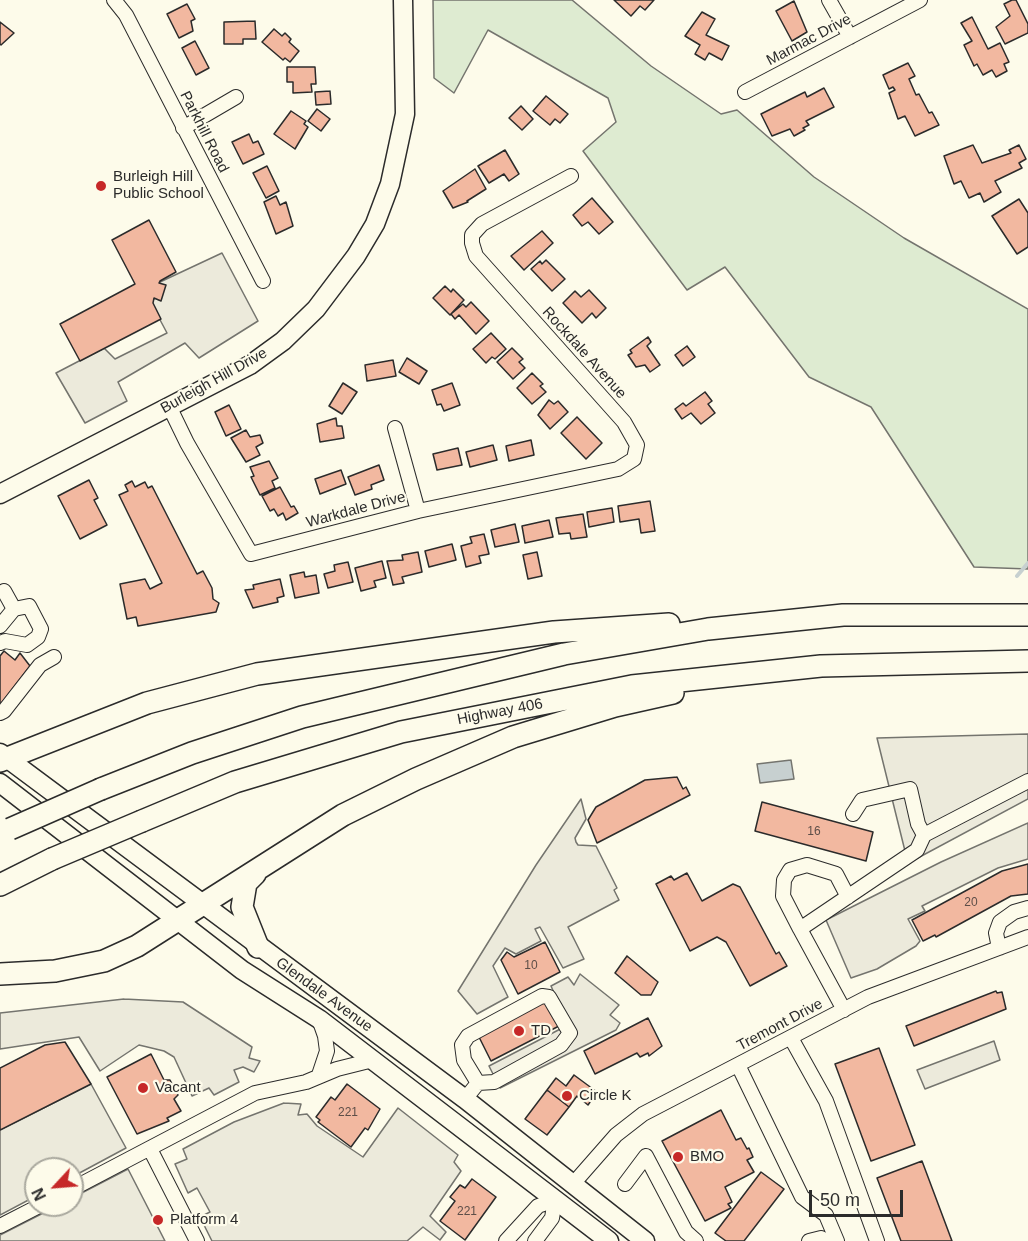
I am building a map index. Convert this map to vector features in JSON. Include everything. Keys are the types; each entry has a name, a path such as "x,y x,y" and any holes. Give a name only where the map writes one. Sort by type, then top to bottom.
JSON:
{"highway":[{"path":"2,757 147,703 257,674 554,632 843,615 1028,615"},
{"path":"5,832 101,789 192,753 303,717 469,675 564,654 708,629 843,615"},
{"name":"Highway 406","path":"0,885 52,859 235,782 401,732 632,686 821,666 1028,662"},
{"path":"0,974 55,972 104,961 137,946 344,815 513,736 615,706 821,666"},
{"path":"258,947 242,907 246,883 264,865"}],"main road":[{"name":"Burleigh Hill Drive","path":"0,494 250,365 283,341 316,309 356,256 375,224 390,184 405,114 403,0"},
{"name":"Glendale Avenue","path":"2,757 465,1099 645,1241"},
{"name":"Glendale Avenue","path":"0,783 242,970 319,1019 609,1241"},
{"path":"555,1200 573,1184"}],"street":[{"name":"Parkhill Road","path":"114,0 126,15 262,281"},
{"path":"829,0 850,37"},
{"name":"Marmac Drive","path":"745,92 920,0"},
{"path":"183,128 236,97"},
{"name":"Rockdale Avenue","path":"571,176 482,224 472,234 476,256 624,422 637,445 634,459"},
{"name":"Warkdale Drive","path":"169,406 187,443 251,554 418,511 618,469 634,459"},
{"path":"395,428 418,511"},
{"path":"4,591 14,609"},
{"path":"0,626 14,609 29,606 41,629 38,637 27,645 5,641 0,644"},
{"path":"0,712 4,711 40,665 54,657"},
{"path":"800,929 917,850 924,835 1028,781"},
{"path":"854,814 862,800 910,789 918,824 924,835"},
{"path":"844,1010 783,896 784,880 790,870 807,865 836,874 848,897"},
{"path":"999,948 996,933 1000,922 1014,912 1028,909"},
{"name":"Tremont Drive","path":"573,1184 628,1124 886,990 1028,937"},
{"path":"465,1099 478,1083 494,1082 561,1045 570,1033 549,997 542,996 468,1036 462,1045 464,1060 478,1083"},
{"path":"319,1019 327,1051 319,1075"},
{"path":"791,1038 826,1101 877,1241"},
{"path":"84,1183 255,1093 306,1082 319,1075 373,1060"},
{"path":"738,1065 802,1197 826,1215 837,1241"},
{"path":"150,1149 197,1241"},
{"path":"625,1184 646,1156 686,1232 696,1241"},
{"path":"506,1241 538,1206 555,1200 552,1218 535,1241"},
{"path":"0,1226 24,1214"},
{"path":"809,1241 821,1238 826,1241"}],"green space":[{"path":"433,0 572,0 651,66 721,114 737,110 814,177 904,238 1028,309 1028,569 974,567 871,407 809,377 725,267 687,290 583,151 616,122 608,98 488,30 454,93 434,78"}],"shaded area":[{"path":"222,253 258,321 199,358 185,343 118,382 127,401 85,423 56,373 104,348 115,359 167,333 150,301 160,282"},
{"path":"1028,734 1028,799 914,860 905,851 877,738"},
{"path":"791,760 794,779 760,783 757,764"},
{"path":"581,799 586,819 575,838 576,842 578,845 596,846 617,888 614,890 619,900 568,927 584,959 563,968 540,927 535,929 541,941 516,954 505,948 493,966 508,997 477,1014 458,991 536,865"},
{"path":"1028,823 1028,859 998,868 922,906 925,911 908,919 920,941 916,946 877,969 851,978 826,920 941,862"},
{"path":"580,974 619,1005 610,1015 620,1023 616,1030 500,1088 489,1066 568,1025 551,986 568,977 574,985"},
{"path":"124,999 183,1002 252,1047 249,1058 260,1061 254,1072 243,1067 234,1070 239,1082 214,1095 209,1088 192,1096 174,1057 164,1051 139,1045 100,1071 79,1037 0,1049 0,1013"},
{"path":"994,1041 1000,1060 925,1089 917,1070"},
{"path":"91,1084 126,1148 84,1171 84,1157 24,1157 24,1202 0,1215 0,1130"},
{"path":"284,1103 301,1104 298,1115 307,1114 317,1126 363,1157 398,1108 458,1155 454,1162 461,1171 430,1216 446,1232 440,1240 423,1227 407,1241 212,1241 200,1217 210,1212 197,1188 188,1193 175,1164 187,1159 183,1149 234,1122"},
{"path":"128,1169 165,1241 0,1241 0,1235 35,1217 84,1217 84,1192"}],"building":[{"path":"614,0 654,0 645,10 640,6 631,16"},
{"path":"1016,0 1028,24 1028,33 1005,44 996,27 1010,16 1004,4"},
{"path":"794,1 807,32 792,41 776,11"},
{"path":"187,4 195,19 191,21 193,31 179,38 167,14"},
{"path":"702,12 715,19 706,35 729,46 722,60 709,53 705,60 695,54 700,45 685,36"},
{"path":"972,17 988,49 1000,43 1009,62 1004,64 1007,71 996,77 992,70 983,75 977,64 974,66 964,45 972,41 961,23"},
{"path":"255,21 256,39 243,39 243,44 224,44 224,22"},
{"path":"0,22 14,33 1,45 0,44"},
{"path":"274,29 282,36 285,33 291,39 289,42 299,51 290,62 285,58 283,60 262,42"},
{"path":"195,41 209,68 196,75 182,48"},
{"path":"908,63 915,76 909,79 916,95 919,94 929,113 932,112 939,125 915,136 905,116 898,119 889,93 895,90 893,87 889,89 883,75"},
{"path":"287,67 315,67 316,84 311,84 312,92 293,93 293,82 287,82"},
{"path":"824,88 834,107 806,121 809,125 803,128 805,130 794,136 790,129 772,136 761,114 805,92 807,97"},
{"path":"330,91 331,104 316,105 315,92"},
{"path":"546,96 568,114 560,123 555,119 550,125 533,111"},
{"path":"521,106 533,119 522,130 509,118"},
{"path":"317,109 330,119 321,131 308,121"},
{"path":"291,111 306,121 304,124 308,127 295,149 274,134"},
{"path":"249,134 253,143 258,141 264,154 243,164 232,142"},
{"path":"973,145 982,163 1011,153 1009,150 1019,145 1026,159 1019,163 1022,168 995,181 1001,192 984,202 980,193 969,198 961,181 954,184 944,156"},
{"path":"505,150 519,174 509,181 504,174 489,183 478,166"},
{"path":"267,166 279,191 266,198 253,173"},
{"path":"475,169 486,189 468,202 453,208 443,191"},
{"path":"276,196 280,205 286,202 293,226 276,234 264,202"},
{"path":"592,198 613,222 599,234 588,222 582,226 573,215"},
{"path":"1019,199 1028,213 1028,247 1017,254 992,216"},
{"path":"149,220 176,272 160,281 159,283 166,285 161,301 154,298 153,303 161,319 80,361 60,324 135,284 112,240"},
{"path":"542,231 553,243 524,270 511,256"},
{"path":"546,260 565,279 552,291 531,269 540,261 542,264"},
{"path":"445,286 451,292 453,289 464,300 450,315 433,298"},
{"path":"589,290 606,308 596,318 592,313 582,323 563,303 575,291 581,297"},
{"path":"471,302 489,321 476,334 459,315 455,319 451,314 463,304 466,307"},
{"path":"491,333 506,349 495,359 492,357 486,363 473,349"},
{"path":"648,337 651,342 647,346 660,365 650,372 645,365 636,367 628,355 632,353 630,350"},
{"path":"687,346 695,357 683,366 675,355"},
{"path":"512,348 523,359 519,362 525,368 513,379 497,362"},
{"path":"407,358 427,371 419,384 399,372"},
{"path":"393,360 396,376 367,381 365,365"},
{"path":"532,373 543,384 540,386 546,392 532,404 517,388"},
{"path":"343,383 357,392 342,414 329,406"},
{"path":"452,383 460,405 444,411 441,404 437,405 432,390"},
{"path":"705,392 712,401 708,404 715,413 701,424 691,413 682,419 675,409 683,403 686,406"},
{"path":"549,400 554,404 558,401 568,412 550,429 538,415"},
{"path":"229,405 241,429 226,436 215,412"},
{"path":"577,417 602,443 586,459 561,433"},
{"path":"336,418 337,426 342,426 344,438 320,442 317,424"},
{"path":"246,430 250,437 260,435 263,443 256,447 260,455 246,462 231,438"},
{"path":"531,440 534,455 509,461 506,446"},
{"path":"493,445 497,460 470,467 466,452"},
{"path":"458,448 462,465 437,470 433,454"},
{"path":"269,461 278,478 272,481 275,488 260,495 251,477 254,476 250,467"},
{"path":"379,465 384,480 371,485 372,489 355,495 348,477"},
{"path":"341,470 346,484 320,494 315,479"},
{"path":"89,480 98,498 94,500 107,525 80,539 58,496"},
{"path":"132,481 135,487 145,482 148,488 152,486 197,574 203,571 212,588 213,599 219,603 216,612 138,626 136,617 127,619 120,584 145,579 150,589 162,583 119,495 128,491 125,485"},
{"path":"280,487 291,507 294,506 298,513 286,520 283,513 278,516 274,509 270,511 262,496"},
{"path":"650,501 655,531 641,533 639,519 620,522 618,506"},
{"path":"612,508 614,522 589,527 587,512"},
{"path":"583,514 587,537 571,539 570,533 559,534 556,518"},
{"path":"549,520 553,537 525,543 522,526"},
{"path":"515,524 519,542 495,547 491,530"},
{"path":"484,534 489,554 479,556 481,563 466,567 461,546 472,543 470,537"},
{"path":"452,544 456,560 429,567 425,551"},
{"path":"418,552 422,572 402,577 404,583 393,585 387,561 403,560 402,555"},
{"path":"537,552 542,576 528,579 523,555"},
{"path":"382,561 386,578 374,581 376,587 361,591 355,568"},
{"path":"348,562 353,582 328,588 324,574 335,571 334,565"},
{"path":"304,572 305,577 316,575 319,593 295,598 290,575"},
{"path":"280,579 284,596 277,598 278,602 253,608 245,590 254,589 253,585"},
{"path":"4,651 15,660 20,653 30,666 0,705 0,656"},
{"path":"677,777 683,789 686,787 690,795 597,843 588,820 596,807 645,780"},
{"path":"762,802 873,832 866,861 755,831"},
{"path":"1028,864 1028,894 1011,896 936,937 935,935 923,941 912,920 1002,871"},
{"path":"687,873 702,901 733,884 740,887 776,954 779,952 787,966 750,986 726,942 717,937 690,951 656,884 671,876 674,880"},
{"path":"545,942 560,972 518,994 501,960 507,952 514,957"},
{"path":"627,956 658,982 651,995 641,995 615,973"},
{"path":"996,991 997,993 1002,992 1006,1009 914,1046 906,1026"},
{"name":"TD","path":"546,1001 559,1026 491,1061 478,1035"},
{"path":"648,1018 662,1046 649,1056 648,1053 640,1057 637,1053 595,1074 584,1051"},
{"path":"65,1042 91,1084 0,1130 0,1068 45,1045"},
{"path":"879,1048 915,1145 871,1161 835,1064"},
{"name":"Vacant","path":"151,1054 164,1080 170,1080 178,1095 174,1099 181,1111 167,1118 169,1121 137,1134 107,1077"},
{"path":"574,1075 597,1092 588,1105 577,1096 569,1107 547,1090 556,1078 566,1086"},
{"path":"347,1084 380,1109 368,1130 365,1128 351,1147 318,1122 320,1120 316,1117 331,1097 335,1100"},
{"path":"547,1090 569,1107 547,1135 525,1119"},
{"path":"721,1110 736,1140 741,1138 747,1149 749,1148 753,1157 747,1160 754,1172 725,1187 732,1202 728,1204 731,1208 705,1221 662,1141"},
{"path":"922,1161 952,1241 901,1241 877,1178"},
{"path":"761,1172 784,1189 744,1241 726,1241 715,1233"},
{"path":"472,1179 496,1197 465,1240 440,1221 455,1201 450,1197 460,1185 465,1188"}],"waterway":[{"path":"1017,576 1028,563"}],"place":[{"name":"Burleigh Hill Public School","path":"101,186"},
{"name":"TD","path":"519,1031"},
{"name":"Vacant","path":"143,1088"},
{"name":"Circle K","path":"567,1096"},
{"name":"BMO","path":"678,1157"},
{"name":"Platform 4","path":"158,1220"}]}
